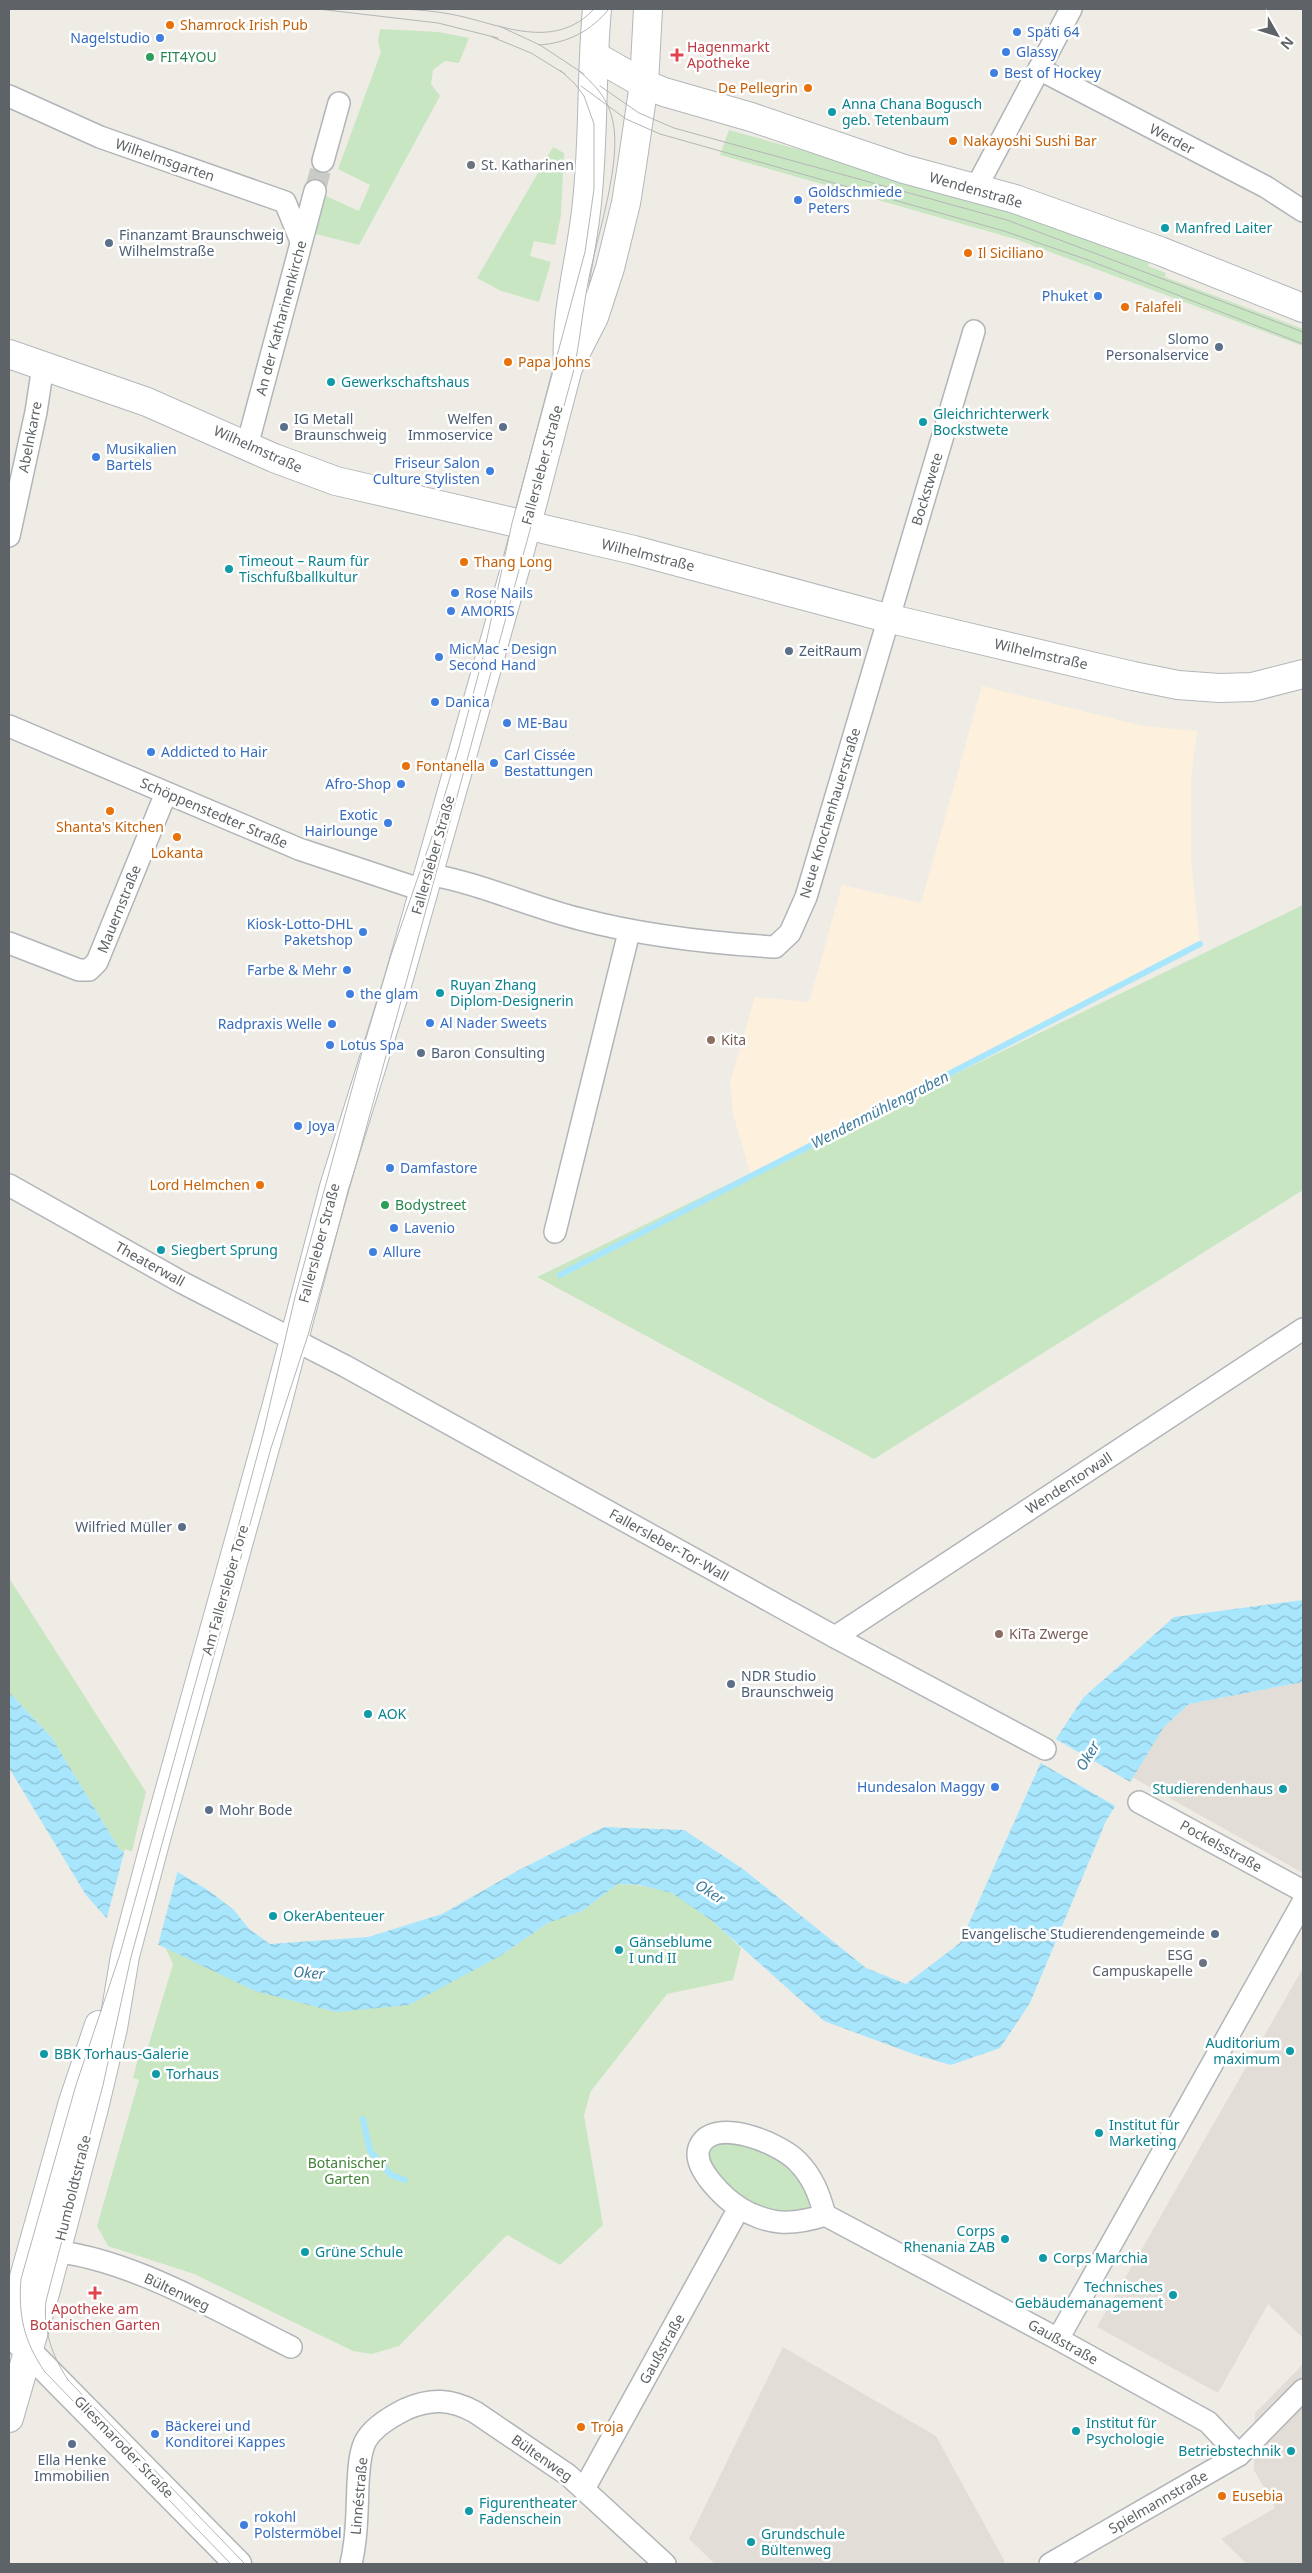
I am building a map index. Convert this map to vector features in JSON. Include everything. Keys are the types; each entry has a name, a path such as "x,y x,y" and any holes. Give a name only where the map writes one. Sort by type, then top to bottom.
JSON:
{"main road":[{"name":"Fallersleber Straße","path":"568,368 568,320 588,193 597,9"},
{"name":"Fallersleber Straße","path":"294,1340 334,1187 397,985 526,526 568,368 594,317 610,268 626,203 644,84 648,9"},
{"name":"Wendenstraße","path":"595,56 644,84 760,120 904,169 1015,199 1160,251 1303,308"},
{"name":"Wilhelmstraße","path":"9,354 147,402 247,446 336,482 634,550 887,618 1133,676 1178,684 1219,688 1252,687 1303,674"},
{"name":"Am Fallersleber Tore","path":"156,1839 294,1340"},
{"name":"Humboldtstraße","path":"9,2418 14,2381 28,2351 44,2250 85,2065 125,1956 156,1839"},
{"name":"Humboldtstraße","path":"9,2331 44,2250"}],"street":[{"path":"976,188 1071,9"},
{"name":"Werder","path":"1039,69 1266,188 1303,210"},
{"name":"Wilhelmsgarten","path":"9,96 100,137 285,202 301,241"},
{"path":"323,161 340,103"},
{"name":"An der Katharinenkirche","path":"247,446 315,191"},
{"name":"Bockstwete","path":"887,618 974,331"},
{"name":"Abelnkarre","path":"9,536 36,412 43,366"},
{"name":"Neue Knochenhauerstraße","path":"425,882 470,882 577,919 629,932 702,942 775,947 790,933 806,897 887,618"},
{"name":"Schöppenstedter Straße","path":"9,726 299,849 425,882"},
{"name":"Mauernstraße","path":"9,943 79,970 90,970 97,962 166,793"},
{"path":"555,1232 629,932"},
{"name":"Theaterwall","path":"9,1185 184,1283 294,1340"},
{"name":"Wendentorwall","path":"835,1637 1303,1329"},
{"name":"Fallersleber-Tor-Wall","path":"294,1340 835,1637 1046,1749"},
{"name":"Pockelsstraße","path":"1140,1802 1303,1891"},
{"path":"1058,2339 1303,1902"},
{"path":"728,2133 756,2138 773,2145 796,2159 816,2186 824,2214 809,2220 778,2222 751,2214 739,2208 712,2182 700,2164 699,2148 704,2142 717,2134 728,2133"},
{"name":"Gaußstraße","path":"584,2489 739,2208"},
{"name":"Gaußstraße","path":"824,2214 1058,2339 1208,2422 1239,2455"},
{"name":"Bültenweg","path":"44,2250 110,2264 143,2276 291,2347"},
{"name":"Gliesmaroder Straße","path":"9,2331 238,2564"},
{"name":"Spielmannstraße","path":"1050,2564 1239,2455 1303,2390"},
{"name":"Bültenweg","path":"398,2413 420,2403 442,2400 459,2403 475,2412 568,2475 665,2564"},
{"name":"Linnéstraße","path":"351,2564 355,2544 360,2460 365,2442 374,2430 398,2413"}],"shaded area":[{"path":"982,686 1143,726 1197,731 1191,778 1191,860 1200,944 751,1176 733,1114 730,1082 755,997 809,1002 842,885 921,903"},
{"path":"1303,1682 1303,1873 1132,1777 1164,1727 1189,1704"},
{"path":"1303,1968 1303,2338 1268,2304 1218,2393 1097,2327"},
{"path":"783,2347 936,2436 1005,2562 1002,2564 715,2564 689,2539"},
{"path":"1303,2364 1303,2564 1247,2564 1221,2539 1275,2508 1254,2470 1255,2413"}],"green space":[{"path":"380,29 439,32 469,38 459,63 445,61 433,70 431,84 440,96 359,245 312,233 326,196 359,211 370,185 338,169 381,52 378,42"},
{"path":"729,130 997,205 1150,260 1148,266 1166,273 1165,277 1303,329 1303,346 1015,239 720,155"},
{"path":"553,147 564,153 561,215 555,245 534,241 530,256 551,262 539,302 501,291 477,278"},
{"path":"1303,905 1303,1190 874,1459 537,1277"},
{"path":"9,1578 146,1792 131,1855 120,1850 52,1738 9,1692"},
{"name":"Botanischer Garten","path":"618,1884 645,1886 681,1897 741,1948 733,1980 667,1994 591,2091 584,2115 603,2225 560,2265 507,2235 399,2346 372,2354 353,2351 194,2274 108,2246 97,2226 139,2080 133,2078 138,2058 144,2060 173,1964 164,1945 255,1991 500,1956 548,1923 582,1911"},
{"path":"748,2142 798,2170 812,2203 805,2210 795,2213 784,2213 772,2210 738,2196 727,2187 707,2159 709,2147 713,2143"}],"water":[{"name":"Oker","path":"1303,1600 1303,1682 1189,1704 1164,1727 1106,1821 1030,2003 1000,2048 951,2065 916,2055 824,2021 711,1920 672,1893 640,1885 618,1884 582,1911 548,1923 500,1956 409,2005 336,2012 255,1991 109,1921 86,1895 9,1768 9,1692 52,1738 120,1850 171,1868 208,1890 234,1910 249,1929 270,1944 368,1937 442,1914 519,1870 604,1827 684,1830 743,1869 866,1968 906,1984 960,1943 1042,1760 1083,1698 1174,1617"}],"pier":[{"path":"1054,1738 1132,1783 1117,1807 1039,1762"},
{"path":"125,1849 178,1870 158,1945 106,1921"}],"waterway":[{"name":"Wendenmühlengraben","path":"560,1275 1200,944"},
{"path":"363,2119 370,2151 391,2175 405,2180"}],"tunnel":[{"path":"315,191 323,161"}],"tram line":[{"path":"318,9 438,23 498,38"},
{"path":"402,9 449,14 515,30 532,32 564,29 580,21 594,9"},
{"path":"539,45 560,42 587,30 609,9"},
{"path":"499,26 540,45 584,74"},
{"path":"492,37 531,53 565,74"},
{"path":"231,2564 45,2372 32,2350 24,2328 20,2292 21,2279 76,2085 120,1954 216,1609 263,1434 295,1297 364,1045 391,955 435,828 459,747 483,657 512,523 585,252 594,189 594,124 584,96 575,84 560,70"},
{"path":"245,2564 68,2380 57,2361 47,2333 46,2301 103,2085 131,1957 146,1902 271,1448 308,1335 358,1158 573,373 588,283 611,180 615,139 613,122 605,99 578,70"},
{"path":"581,86 626,119 660,134 1004,231 1088,260 1303,344"},
{"path":"600,86 639,113 674,128 1007,220 1303,332"}],"place":[{"name":"Shamrock Irish Pub","path":"170,25"},
{"name":"Späti 64","path":"1017,32"},
{"name":"Nagelstudio","path":"160,38"},
{"name":"Glassy","path":"1006,52"},
{"name":"Hagenmarkt Apotheke","path":"677,55"},
{"name":"FIT4YOU","path":"150,57"},
{"name":"Best of Hockey","path":"994,73"},
{"name":"De Pellegrin","path":"808,88"},
{"name":"Anna Chana Bogusch geb. Tetenbaum","path":"832,112"},
{"name":"Nakayoshi Sushi Bar","path":"953,141"},
{"name":"St. Katharinen","path":"471,165"},
{"name":"Goldschmiede Peters","path":"798,200"},
{"name":"Manfred Laiter","path":"1165,228"},
{"name":"Finanzamt Braunschweig Wilhelmstraße","path":"109,243"},
{"name":"Il Siciliano","path":"968,253"},
{"name":"Phuket","path":"1098,296"},
{"name":"Falafeli","path":"1125,307"},
{"name":"Slomo Personalservice","path":"1219,347"},
{"name":"Papa Johns","path":"508,362"},
{"name":"Gewerkschaftshaus","path":"331,382"},
{"name":"Gleichrichterwerk Bockstwete","path":"923,422"},
{"name":"IG Metall Braunschweig","path":"284,427"},
{"name":"Welfen Immoservice","path":"503,427"},
{"name":"Musikalien Bartels","path":"96,457"},
{"name":"Friseur Salon Culture Stylisten","path":"490,471"},
{"name":"Thang Long","path":"464,562"},
{"name":"Timeout – Raum für Tischfußballkultur","path":"229,569"},
{"name":"Rose Nails","path":"455,593"},
{"name":"AMORIS","path":"451,611"},
{"name":"ZeitRaum","path":"789,651"},
{"name":"MicMac - Design Second Hand","path":"439,657"},
{"name":"Danica","path":"435,702"},
{"name":"ME-Bau","path":"507,723"},
{"name":"Addicted to Hair","path":"151,752"},
{"name":"Carl Cissée Bestattungen","path":"494,763"},
{"name":"Fontanella","path":"406,766"},
{"name":"Afro-Shop","path":"401,784"},
{"name":"Shanta's Kitchen","path":"110,811"},
{"name":"Exotic Hairlounge","path":"388,823"},
{"name":"Lokanta","path":"177,837"},
{"name":"Kiosk-Lotto-DHL Paketshop","path":"363,932"},
{"name":"Farbe & Mehr","path":"347,970"},
{"name":"Ruyan Zhang Diplom-Designerin","path":"440,993"},
{"name":"the glam","path":"350,994"},
{"name":"Al Nader Sweets","path":"430,1023"},
{"name":"Radpraxis Welle","path":"332,1024"},
{"name":"Kita","path":"711,1040"},
{"name":"Lotus Spa","path":"330,1045"},
{"name":"Baron Consulting","path":"421,1053"},
{"name":"Joya","path":"298,1126"},
{"name":"Damfastore","path":"390,1168"},
{"name":"Lord Helmchen","path":"260,1185"},
{"name":"Bodystreet","path":"385,1205"},
{"name":"Lavenio","path":"394,1228"},
{"name":"Siegbert Sprung","path":"161,1250"},
{"name":"Allure","path":"373,1252"},
{"name":"Wilfried Müller","path":"182,1527"},
{"name":"KiTa Zwerge","path":"999,1634"},
{"name":"NDR Studio Braunschweig","path":"731,1684"},
{"name":"AOK","path":"368,1714"},
{"name":"Hundesalon Maggy","path":"995,1787"},
{"name":"Studierendenhaus","path":"1283,1789"},
{"name":"Mohr Bode","path":"209,1810"},
{"name":"OkerAbenteuer","path":"273,1916"},
{"name":"Evangelische Studierendengemeinde","path":"1215,1934"},
{"name":"Gänseblume I und II","path":"619,1950"},
{"name":"ESG Campuskapelle","path":"1203,1963"},
{"name":"Auditorium maximum","path":"1290,2051"},
{"name":"BBK Torhaus-Galerie","path":"44,2054"},
{"name":"Torhaus","path":"156,2074"},
{"name":"Institut für Marketing","path":"1099,2133"},
{"name":"Corps Rhenania ZAB","path":"1005,2239"},
{"name":"Grüne Schule","path":"305,2252"},
{"name":"Corps Marchia","path":"1043,2258"},
{"name":"Apotheke am Botanischen Garten","path":"95,2293"},
{"name":"Technisches Gebäudemanagement","path":"1173,2295"},
{"name":"Troja","path":"581,2427"},
{"name":"Institut für Psychologie","path":"1076,2431"},
{"name":"Bäckerei und Konditorei Kappes","path":"155,2434"},
{"name":"Ella Henke Immobilien","path":"72,2444"},
{"name":"Betriebstechnik","path":"1291,2451"},
{"name":"Eusebia","path":"1222,2496"},
{"name":"Figurentheater Fadenschein","path":"469,2511"},
{"name":"rokohl Polstermöbel","path":"244,2525"},
{"name":"Grundschule Bültenweg","path":"751,2542"}]}
